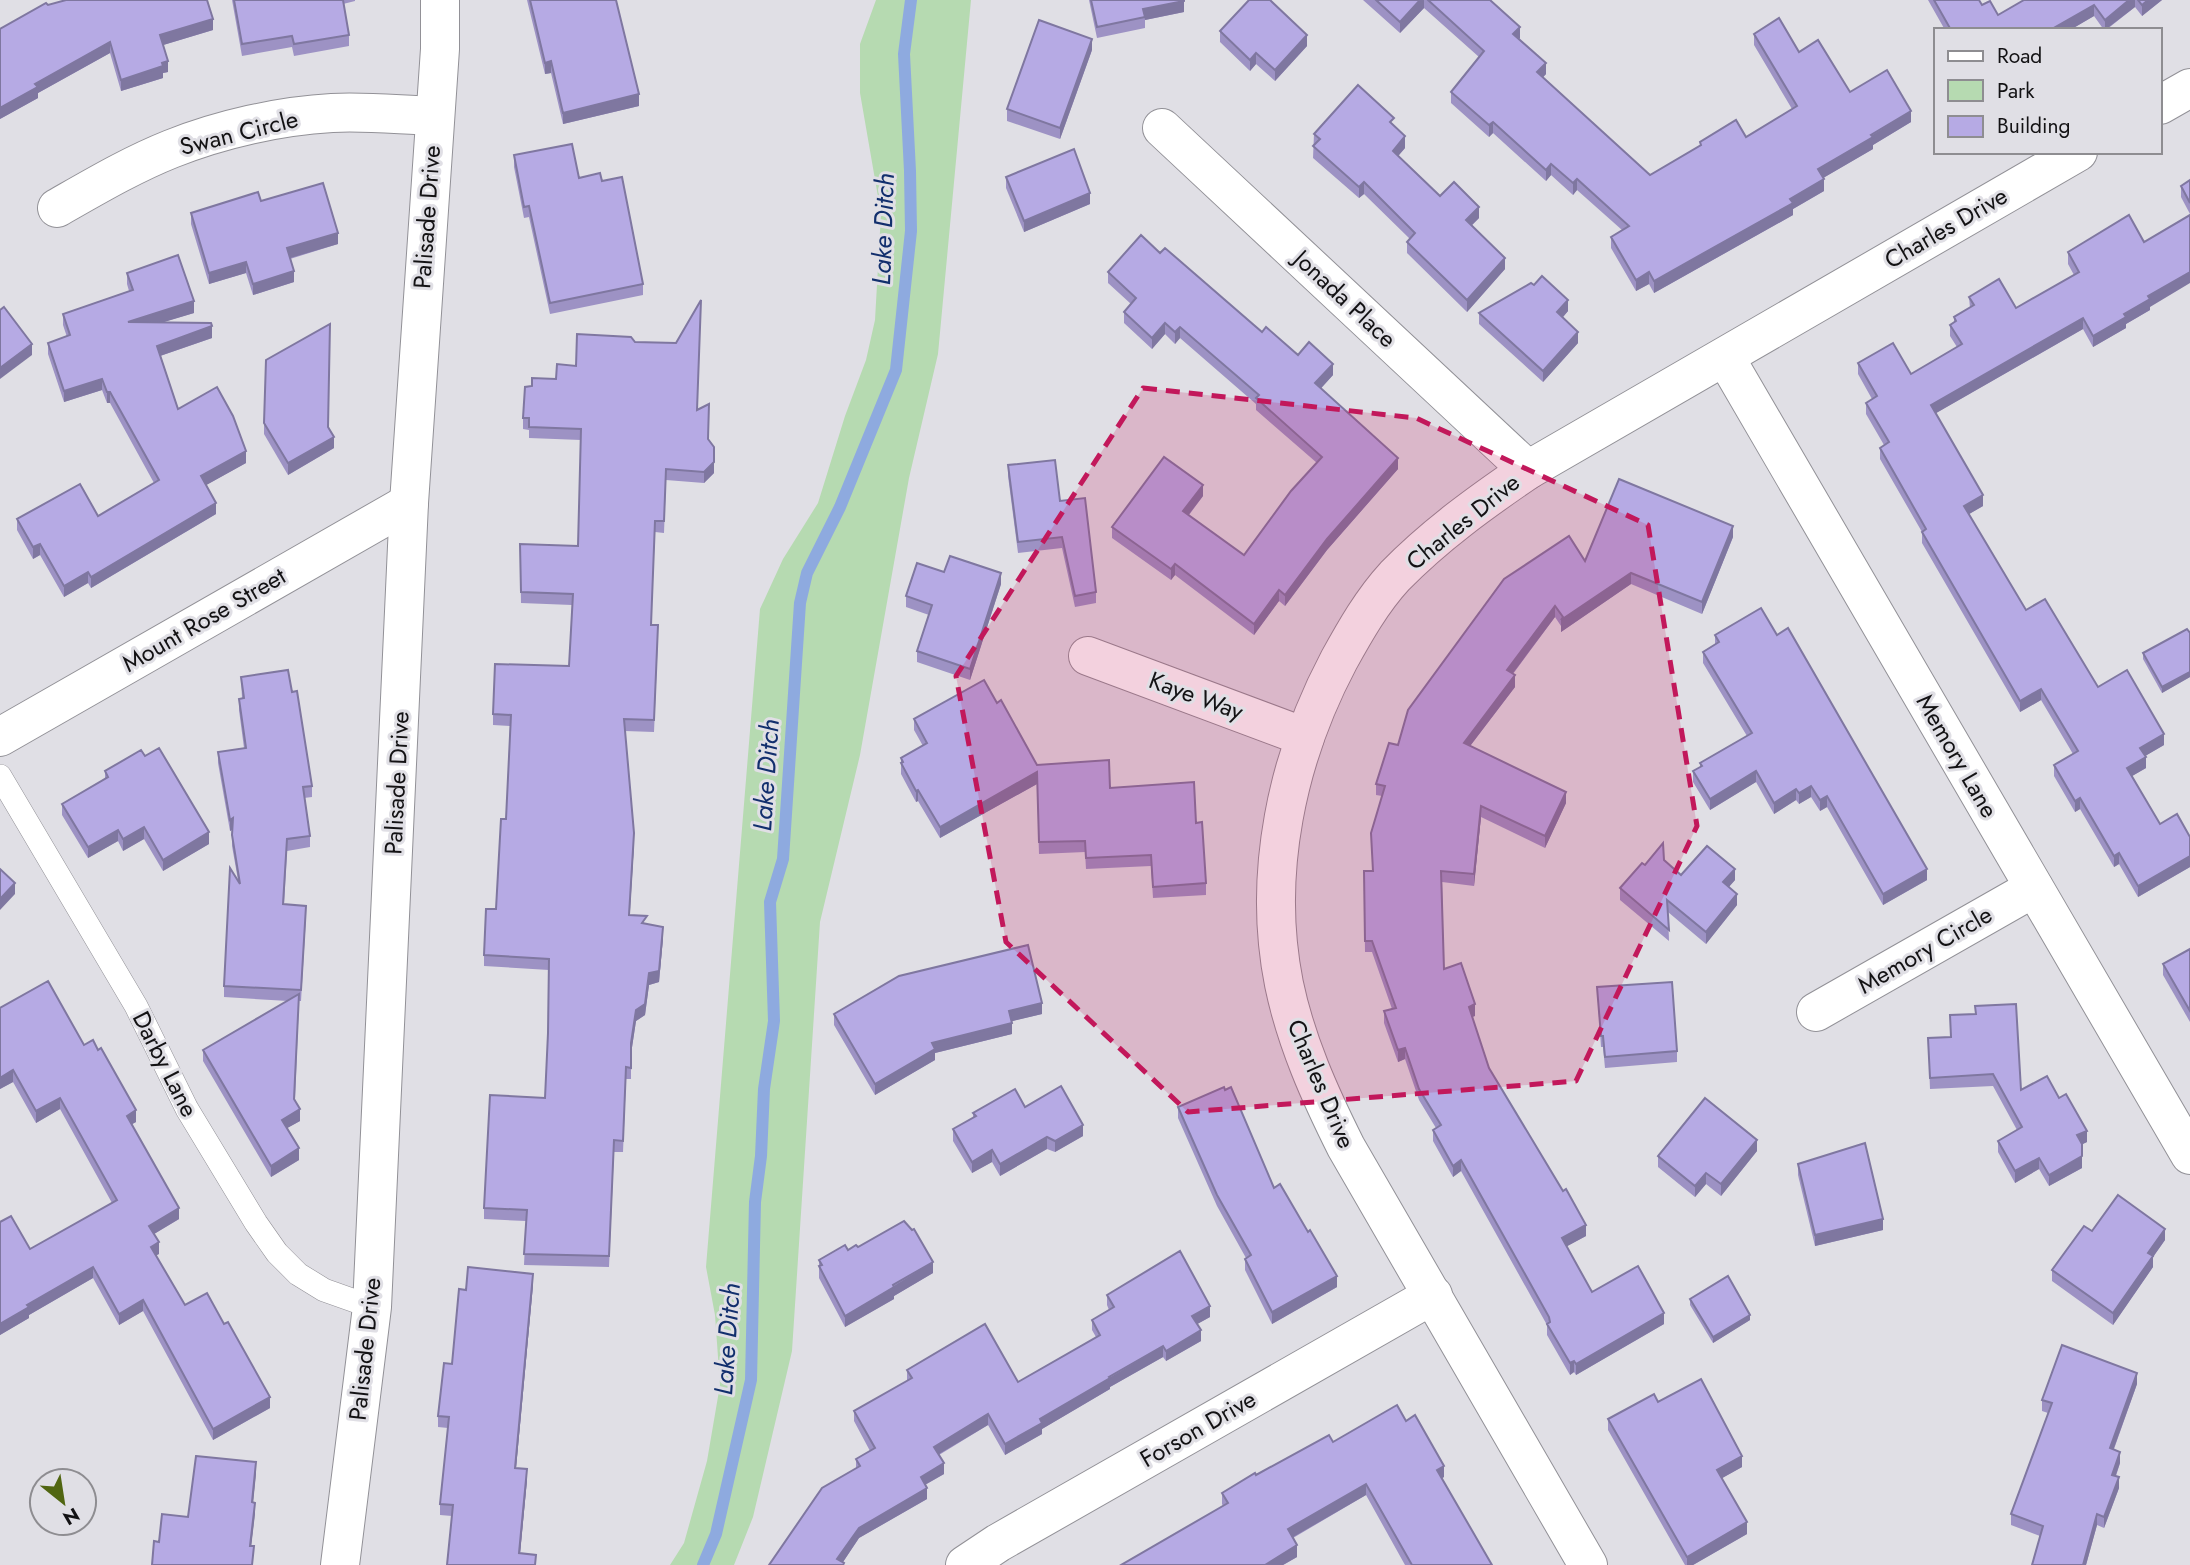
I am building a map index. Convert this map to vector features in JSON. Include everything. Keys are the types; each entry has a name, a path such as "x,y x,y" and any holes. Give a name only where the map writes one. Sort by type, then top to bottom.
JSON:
{"street":[{"name":"Palisade Drive","path":"340,1565 372,1307 409,503 440,49 440,0"},
{"path":"2162,104 2190,88"},
{"name":"Swan Circle","path":"57,208 126,169 171,149 239,128 332,113 434,116"},
{"name":"Jonada Place","path":"1162,128 1528,470"},
{"name":"Charles Drive","path":"1588,1565 1346,1147 1298,1041 1284,983 1276,920 1278,864 1285,808 1305,737 1326,685 1352,636 1394,578 1429,544 1471,510 1528,470 2075,154"},
{"name":"Memory Lane","path":"1725,357 2190,1155"},
{"name":"Mount Rose Street","path":"0,737 409,503"},
{"name":"Kaye Way","path":"1087,656 1305,737"},
{"name":"Memory Circle","path":"1816,1012 2034,888"},
{"name":"Forson Drive","path":"965,1565 998,1543 1433,1295"}],"lane":[{"name":"Darby Lane","path":"0,776 136,1006 187,1109 277,1253 298,1274 324,1290 372,1307"}],"highlighted area":[{"path":"1143,388 1416,418 1648,525 1697,826 1576,1081 1188,1112 1006,942 956,676"}],"green space":[{"path":"876,0 971,0 938,354 909,478 860,755 820,922 792,1351 753,1517 734,1565 670,1565 684,1543 707,1461 720,1385 715,1315 706,1267 760,609 783,559 818,503 866,360 875,320 881,214 860,93 860,44"}],"building":[{"path":"66,0 207,0 213,19 160,35 168,61 162,63 163,66 121,80 110,42 35,84 38,87 0,108 0,29 46,3 48,5"},
{"path":"234,0 343,0 349,35 294,44 292,36 242,44"},
{"path":"530,0 616,0 639,94 563,113 551,61 545,63"},
{"path":"1091,0 1184,1 1143,9 1145,17 1097,27"},
{"path":"1249,0 1270,0 1307,35 1275,70 1256,53 1250,60 1220,31"},
{"path":"1376,0 1420,0 1400,22"},
{"path":"1428,0 1490,0 1520,27 1513,34 1546,63 1537,72 1650,175 1701,145 1700,142 1736,120 1746,137 1797,106 1754,34 1779,18 1799,52 1818,40 1850,92 1887,70 1911,111 1818,169 1824,179 1790,199 1793,203 1654,281 1649,272 1636,280 1611,237 1629,226 1577,179 1573,183 1551,164 1546,170 1493,122 1489,125 1451,92 1484,51"},
{"path":"1934,0 1979,0 1982,5 1990,1 1998,15 2024,0 2129,0 2105,20 2094,5 2054,28 1950,28"},
{"path":"1039,20 1092,39 1060,128 1007,109"},
{"path":"1358,85 1394,118 1390,122 1405,136 1393,151 1440,196 1454,182 1479,207 1466,220 1505,258 1467,300 1407,242 1415,233 1364,182 1359,187 1313,146 1320,139 1314,134"},
{"path":"572,144 579,178 600,173 602,181 622,177 643,284 550,303 529,206 524,207 514,155"},
{"path":"1074,149 1090,193 1024,221 1006,177"},
{"path":"2190,180 2190,203 2181,186"},
{"path":"323,183 338,233 287,248 294,271 253,284 246,262 209,273 191,213 258,192 261,201"},
{"path":"2129,215 2144,242 2190,215 2190,272 2148,296 2150,299 2124,314 2126,317 2093,336 2083,318 1931,405 1983,495 1964,506 2026,610 2045,599 2098,687 2127,670 2164,734 2140,748 2146,757 2127,768 2160,824 2177,814 2190,837 2190,856 2138,886 2119,853 2114,856 2080,798 2075,801 2054,765 2078,751 2041,689 2020,701 1922,532 1926,529 1880,448 1889,442 1866,403 1877,396 1858,363 1893,343 1911,374 1962,344 1950,325 1956,321 1954,317 1974,305 1969,297 1999,279 2016,308 2079,272 2068,252"},
{"path":"1141,235 1160,253 1165,248 1262,332 1266,327 1298,355 1309,342 1333,364 1315,383 1398,458 1327,539 1285,595 1279,590 1254,624 1175,564 1171,569 1112,527 1164,457 1203,485 1183,511 1244,555 1291,491 1322,457 1256,398 1259,395 1180,327 1175,332 1165,323 1152,338 1124,312 1136,298 1108,272"},
{"path":"178,255 194,301 128,322 211,323 212,326 157,346 178,409 217,387 233,416 246,451 201,476 216,503 91,577 88,572 64,586 40,544 33,547 17,519 80,484 98,516 159,480 102,379 64,391 48,343 70,335 63,314 133,290 127,273"},
{"path":"1542,276 1568,300 1557,312 1578,332 1543,371 1479,313 1531,283 1534,285"},
{"path":"701,300 697,410 709,404 708,439 714,447 714,462 704,472 666,469 664,521 655,521 651,625 658,625 654,720 624,719 634,833 629,915 647,916 642,923 663,927 659,971 649,973 645,1004 636,1010 631,1043 631,1068 626,1067 623,1141 614,1140 609,1256 524,1254 527,1210 484,1208 490,1095 545,1098 549,959 484,955 486,909 496,909 501,819 506,819 511,715 493,714 495,664 569,666 573,594 521,592 520,544 578,546 581,429 529,427 529,418 523,418 525,387 532,386 532,378 556,379 557,364 576,366 577,334 631,337 635,342 676,343"},
{"path":"4,307 32,344 0,368 0,310"},
{"path":"330,324 328,427 334,437 288,463 264,423 266,360"},
{"path":"1055,460 1060,501 1085,498 1096,592 1075,596 1062,537 1018,542 1008,465"},
{"path":"1619,479 1733,526 1702,602 1631,573 1561,620 1563,617 1555,606 1507,670 1515,675 1464,743 1566,792 1545,836 1481,806 1474,874 1441,871 1444,969 1461,963 1475,1004 1469,1007 1489,1068 1586,1225 1562,1238 1592,1292 1638,1266 1664,1313 1576,1364 1574,1361 1570,1363 1547,1324 1550,1322 1549,1317 1461,1160 1453,1166 1433,1130 1441,1125 1419,1089 1405,1048 1398,1050 1384,1011 1396,1008 1372,941 1365,941 1364,871 1373,871 1371,833 1385,786 1376,784 1389,743 1398,745 1408,710 1504,579 1569,536 1585,561"},
{"path":"950,556 1001,573 970,669 917,651 932,605 906,596 917,563 944,572"},
{"path":"1761,608 1777,635 1788,628 1927,869 1883,894 1827,796 1820,800 1811,786 1799,793 1796,789 1774,803 1756,771 1710,799 1693,771 1702,766 1700,763 1752,733 1703,652 1719,642 1715,635"},
{"path":"2187,629 2190,633 2190,672 2162,687 2143,653"},
{"path":"288,670 292,692 297,691 312,786 303,787 310,836 287,839 283,904 306,906 301,990 224,986 230,868 240,884 232,835 233,818 230,820 218,752 246,748 239,699 244,698 241,677"},
{"path":"984,680 997,703 1001,700 1037,765 1109,760 1110,788 1194,782 1196,823 1202,822 1206,883 1153,887 1151,855 1086,858 1085,841 1039,842 1037,772 940,827 918,790 916,791 901,758 927,743 914,719"},
{"path":"159,748 209,832 163,860 144,827 123,839 118,830 88,847 62,804 108,777 105,771 141,750 145,756"},
{"path":"1663,843 1664,860 1681,875 1707,846 1735,869 1723,882 1737,894 1706,932 1667,900 1669,930 1620,888 1642,863 1645,865"},
{"path":"0,869 15,883 0,899"},
{"path":"1028,945 1042,1003 1009,1011 1012,1023 932,1043 935,1049 875,1084 834,1014 899,976"},
{"path":"2190,949 2190,1011 2163,964"},
{"path":"48,981 84,1045 93,1040 98,1050 101,1048 136,1110 127,1116 179,1208 149,1226 159,1242 151,1247 185,1305 207,1293 224,1324 228,1322 270,1397 213,1429 143,1300 119,1314 93,1267 0,1324 0,1222 11,1216 30,1249 117,1200 60,1098 36,1111 13,1070 0,1078 0,1008"},
{"path":"1672,982 1677,1051 1605,1057 1597,987"},
{"path":"299,994 294,1099 300,1109 282,1120 299,1148 271,1166 203,1050"},
{"path":"2016,1004 2021,1090 2047,1076 2059,1098 2066,1094 2087,1131 2077,1135 2082,1144 2082,1156 2049,1175 2039,1158 2015,1171 1998,1141 2022,1127 1993,1074 1930,1078 1928,1038 1951,1037 1950,1015 1976,1014 1975,1006"},
{"path":"1061,1086 1083,1125 1055,1141 1047,1137 1000,1164 992,1150 972,1162 953,1129 976,1116 973,1113 1015,1089 1025,1107"},
{"path":"1224,1087 1225,1090 1231,1087 1274,1188 1280,1184 1337,1276 1272,1312 1245,1259 1251,1255 1217,1195 1178,1107"},
{"path":"1705,1098 1757,1140 1721,1184 1706,1173 1695,1186 1658,1156"},
{"path":"1865,1143 1883,1219 1815,1235 1798,1164"},
{"path":"2118,1195 2165,1229 2148,1253 2153,1256 2113,1313 2052,1270 2084,1226 2092,1231"},
{"path":"904,1221 914,1229 933,1262 845,1316 819,1266 822,1265 819,1260 845,1245 848,1250 856,1245 858,1247"},
{"path":"1180,1251 1210,1306 1192,1316 1201,1330 1166,1351 1163,1346 1109,1377 1040,1419 1042,1423 1005,1444 988,1414 934,1447 944,1463 921,1477 927,1488 859,1528 837,1559 844,1563 843,1565 769,1565 822,1488 860,1466 856,1459 875,1448 854,1411 912,1378 907,1370 985,1324 1018,1382 1100,1335 1092,1320 1114,1307 1107,1295"},
{"path":"468,1267 533,1274 515,1468 527,1469 519,1553 536,1555 535,1565 447,1565 453,1505 440,1504 449,1417 438,1416 444,1363 452,1364 459,1289 466,1290"},
{"path":"1728,1276 1750,1315 1713,1337 1690,1299"},
{"path":"2062,1345 2137,1373 2110,1448 2120,1452 2112,1475 2119,1477 2104,1517 2097,1514 2083,1565 2032,1565 2043,1526 2011,1514 2052,1403 2042,1400"},
{"path":"1701,1379 1742,1456 1717,1470 1747,1522 1687,1557 1608,1419 1654,1394 1658,1402"},
{"path":"1397,1405 1406,1421 1415,1415 1444,1466 1437,1470 1492,1565 1412,1565 1366,1484 1288,1529 1297,1545 1265,1565 1121,1565 1228,1503 1222,1493 1255,1473 1256,1475 1329,1435 1333,1442"},
{"path":"196,1456 256,1462 250,1546 254,1546 252,1565 152,1565 154,1541 159,1542 162,1514 188,1517"}],"waterway":[{"name":"Lake Ditch","path":"703,1565 716,1534 751,1380 755,1202 761,1156 764,1089 774,1021 770,902 783,859 800,603 807,573 840,507 896,370 911,231 904,54 911,0"}]}
